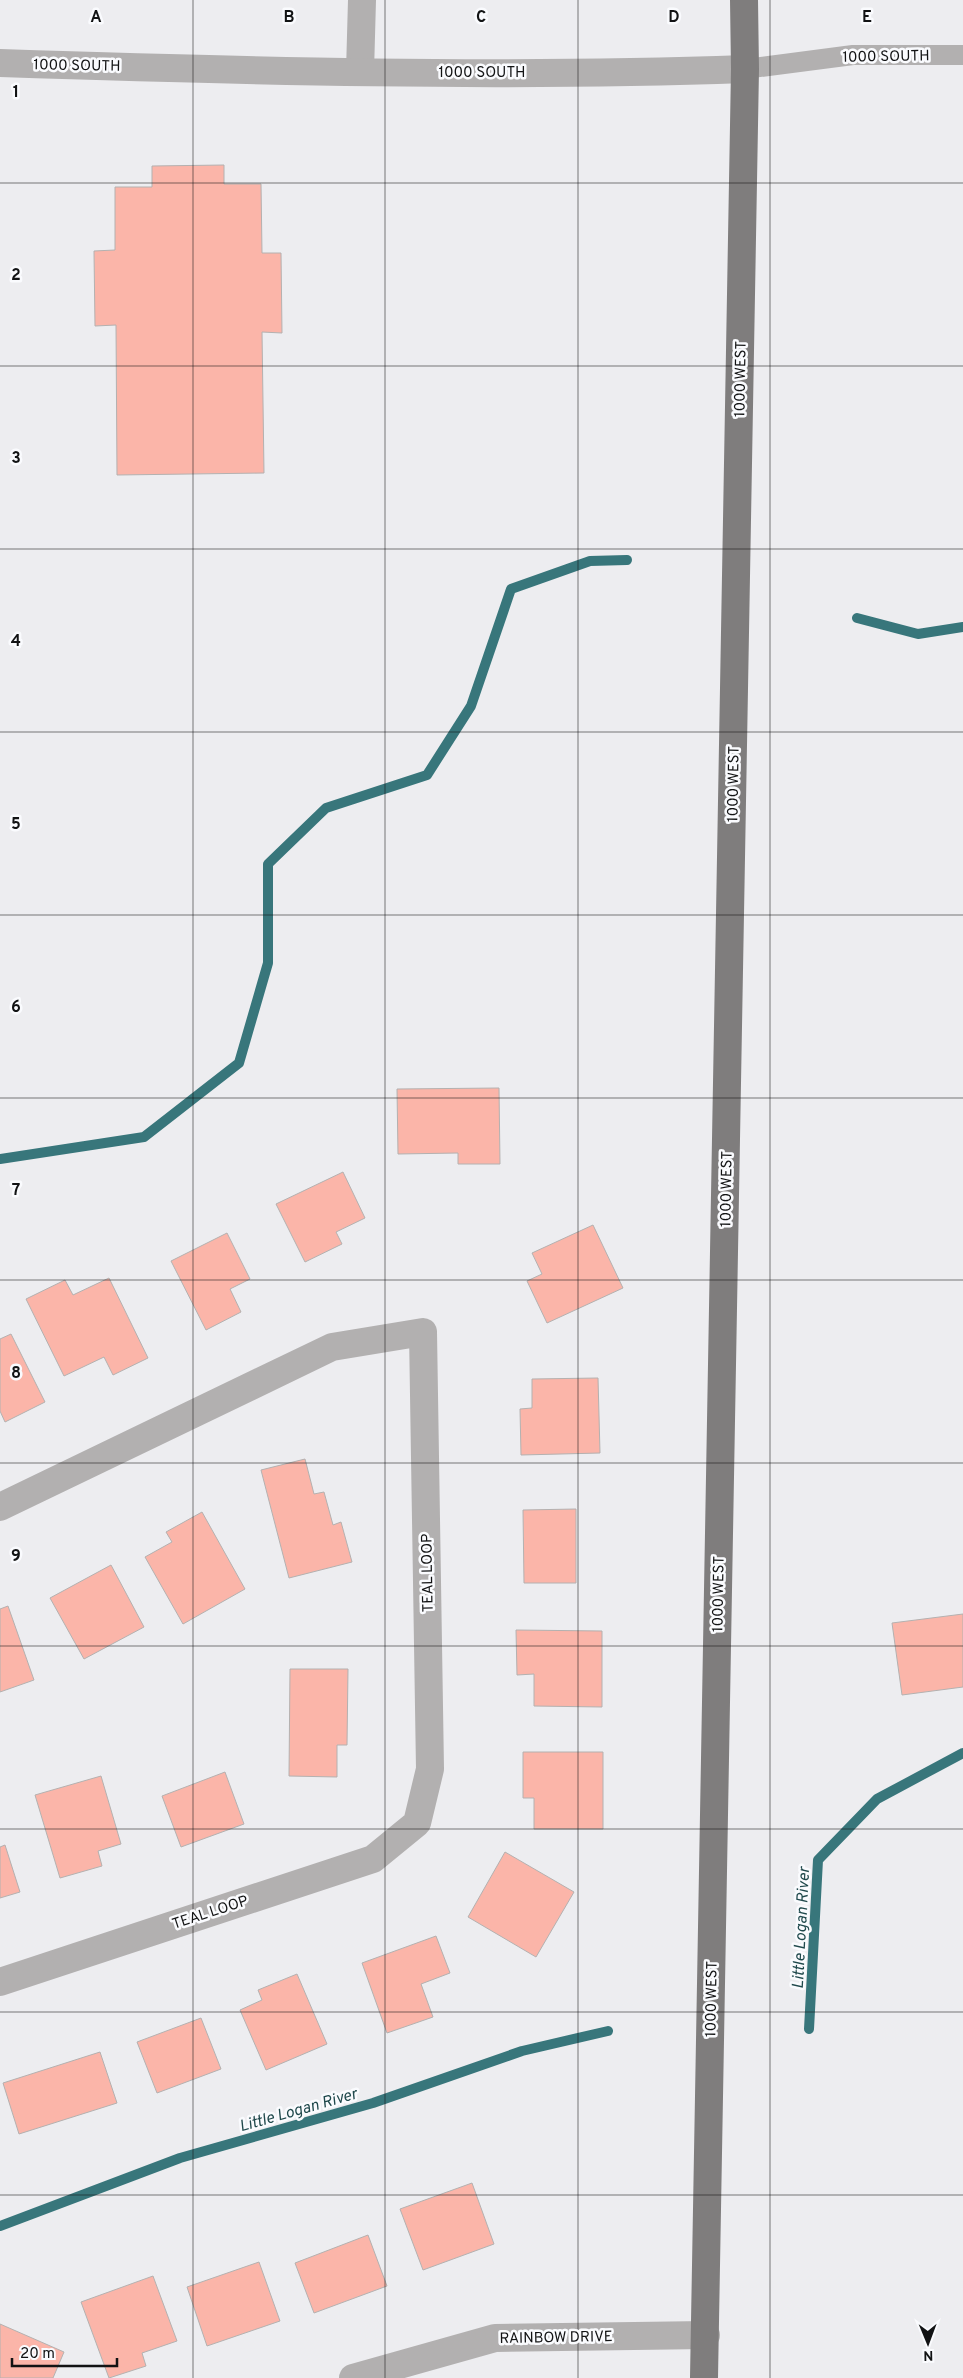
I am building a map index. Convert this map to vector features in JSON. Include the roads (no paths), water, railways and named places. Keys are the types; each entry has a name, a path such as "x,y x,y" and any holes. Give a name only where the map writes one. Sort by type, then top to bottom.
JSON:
{"main road":[{"name":"1000 WEST","path":"704,2378 745,69 744,0"}],"street":[{"path":"360,72 362,0"},
{"name":"1000 SOUTH","path":"0,62 360,72 652,72 745,69"},
{"name":"TEAL LOOP","path":"0,1507 332,1347 423,1332 430,1769 417,1823 372,1859 0,1982"},
{"name":"RAINBOW DRIVE","path":"353,2378 495,2338 706,2335"}],"lane":[{"name":"1000 SOUTH","path":"745,69 853,55 963,55"}],"waterway":[{"path":"0,1159 144,1137 239,1063 268,963 268,864 326,808 427,775 471,706 511,589 590,561 627,560"},
{"path":"857,618 918,634 963,627"},
{"name":"Little Logan River","path":"809,2029 818,1860 877,1799 963,1753"},
{"name":"Little Logan River","path":"0,2226 180,2158 373,2103 522,2051 608,2031"}]}
